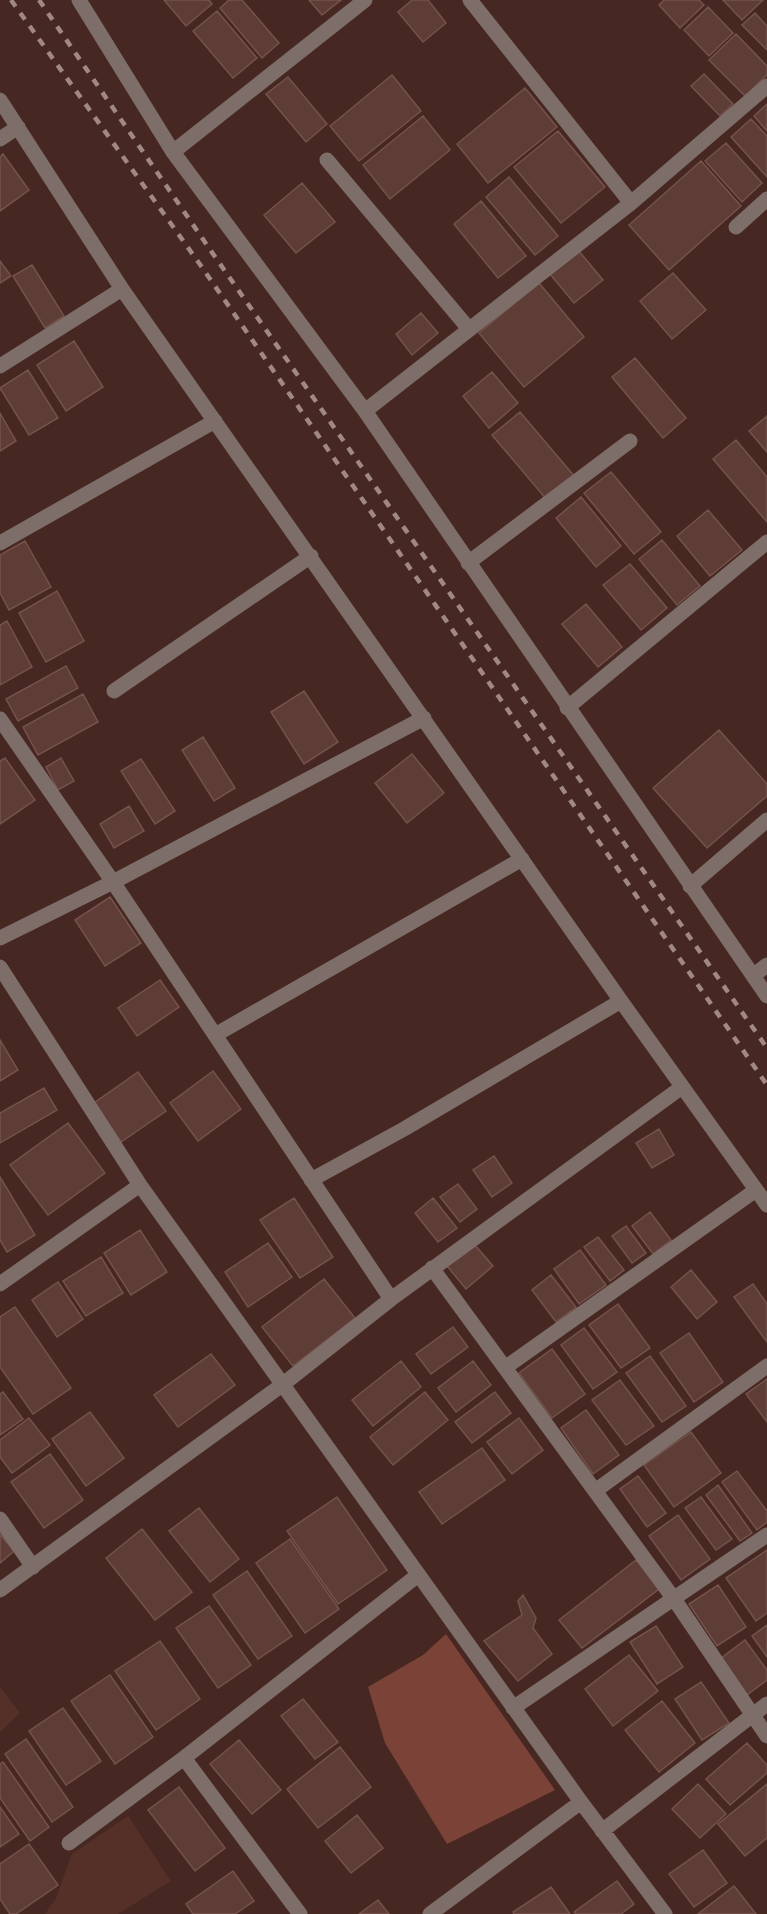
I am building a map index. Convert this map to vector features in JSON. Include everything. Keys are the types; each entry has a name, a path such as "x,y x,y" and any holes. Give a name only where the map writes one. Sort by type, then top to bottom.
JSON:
{"street":[{"path":"79,0 173,152 364,411 767,996"},
{"path":"173,152 365,0"},
{"path":"470,0 631,203"},
{"path":"364,411 631,203 767,86"},
{"path":"0,100 122,289 621,1001 767,1205"},
{"path":"0,139 18,127"},
{"path":"327,160 469,329"},
{"path":"736,227 767,199"},
{"path":"0,366 122,289"},
{"path":"0,543 215,421"},
{"path":"468,563 630,441"},
{"path":"567,708 767,542"},
{"path":"114,691 311,556"},
{"path":"0,938 113,882 424,718"},
{"path":"0,719 113,882 391,1299"},
{"path":"690,886 767,820"},
{"path":"215,1035 522,859"},
{"path":"753,976 767,965"},
{"path":"0,967 140,1185 581,1803 665,1914"},
{"path":"311,1180 404,1129 621,1001"},
{"path":"0,1590 282,1385 432,1268 682,1086"},
{"path":"0,1284 140,1185"},
{"path":"506,1367 756,1190"},
{"path":"432,1268 674,1599 767,1736"},
{"path":"595,1491 767,1366"},
{"path":"0,1519 33,1567"},
{"path":"513,1708 767,1535"},
{"path":"69,1843 184,1758 418,1575"},
{"path":"602,1831 767,1704"},
{"path":"184,1758 300,1914"},
{"path":"430,1914 581,1803"}],"shaded area":[{"path":"446,1634 555,1790 447,1844 385,1743 368,1687 423,1655"},
{"path":"0,1687 20,1713 0,1732"},
{"path":"128,1816 171,1881 118,1914 45,1914 56,1898 72,1854"}],"building":[{"path":"164,0 209,0 212,4 186,26"},
{"path":"229,0 242,0 279,43 262,58 220,8"},
{"path":"309,0 341,0 322,15"},
{"path":"412,0 428,0 446,23 423,42 398,12"},
{"path":"664,0 699,0 704,5 680,28 659,5"},
{"path":"723,0 763,0 742,20"},
{"path":"708,7 733,33 709,56 684,30"},
{"path":"217,11 257,58 233,78 193,31"},
{"path":"755,13 767,26 767,50 742,25"},
{"path":"736,34 767,66 767,75 745,96 709,60"},
{"path":"704,74 733,104 720,116 691,86"},
{"path":"392,75 421,111 359,161 330,126"},
{"path":"288,77 327,124 306,142 266,94"},
{"path":"525,88 557,127 488,183 457,144"},
{"path":"767,104 767,131 754,116"},
{"path":"423,116 450,150 390,199 363,165"},
{"path":"751,119 767,136 767,177 731,137"},
{"path":"558,131 605,187 561,223 514,167"},
{"path":"726,143 762,183 742,202 705,161"},
{"path":"3,154 29,190 0,211 0,157"},
{"path":"701,161 741,206 669,270 629,225"},
{"path":"509,177 558,236 535,255 486,197"},
{"path":"302,183 335,222 296,253 264,215"},
{"path":"481,201 526,256 498,278 454,224"},
{"path":"578,250 603,280 574,303 550,274"},
{"path":"0,261 11,276 0,283"},
{"path":"32,265 64,316 45,328 13,276"},
{"path":"673,273 706,310 672,339 640,301"},
{"path":"539,283 584,337 524,387 479,333"},
{"path":"421,313 438,333 412,355 396,334"},
{"path":"74,341 103,387 66,411 37,365"},
{"path":"635,358 686,418 663,438 612,377"},
{"path":"28,370 58,418 29,435 0,388"},
{"path":"492,372 518,403 489,428 463,396"},
{"path":"520,412 575,477 547,500 492,435"},
{"path":"0,413 16,441 0,451"},
{"path":"767,416 767,452 749,431"},
{"path":"736,440 767,477 767,522 713,459"},
{"path":"611,472 661,532 634,554 584,493"},
{"path":"581,497 621,546 596,567 556,518"},
{"path":"708,510 742,550 710,576 677,536"},
{"path":"662,540 700,586 677,605 639,559"},
{"path":"25,541 51,587 9,610 0,593 0,555"},
{"path":"630,564 667,608 641,630 603,585"},
{"path":"57,591 84,641 46,662 19,613"},
{"path":"586,604 622,647 598,667 562,624"},
{"path":"7,621 32,667 0,685 0,625"},
{"path":"66,666 78,688 18,721 6,699"},
{"path":"304,691 338,742 304,764 271,712"},
{"path":"83,694 98,722 38,755 23,727"},
{"path":"719,730 767,784 767,796 707,848 653,788"},
{"path":"203,737 235,788 214,801 182,750"},
{"path":"412,754 444,793 407,823 375,783"},
{"path":"5,758 35,800 0,824 0,761"},
{"path":"61,758 74,781 58,790 46,767"},
{"path":"141,759 175,811 155,824 121,771"},
{"path":"129,806 144,831 114,848 100,824"},
{"path":"110,897 141,943 105,966 75,920"},
{"path":"160,980 179,1007 137,1036 118,1008"},
{"path":"0,1040 18,1070 0,1081"},
{"path":"213,1071 241,1109 198,1141 170,1103"},
{"path":"138,1072 166,1111 121,1142 94,1103"},
{"path":"44,1088 57,1110 0,1143 0,1113"},
{"path":"68,1123 105,1173 48,1215 10,1165"},
{"path":"659,1129 674,1155 652,1168 636,1143"},
{"path":"494,1156 512,1183 492,1197 473,1170"},
{"path":"0,1177 35,1235 7,1252 0,1240"},
{"path":"458,1184 477,1209 460,1222 440,1197"},
{"path":"294,1198 333,1257 300,1278 260,1220"},
{"path":"433,1198 457,1228 438,1242 415,1213"},
{"path":"650,1212 671,1240 653,1254 632,1226"},
{"path":"626,1226 646,1253 632,1263 612,1236"},
{"path":"140,1230 167,1272 131,1295 104,1253"},
{"path":"598,1237 624,1270 610,1281 584,1247"},
{"path":"268,1243 292,1277 248,1307 225,1272"},
{"path":"474,1244 493,1266 466,1289 447,1266"},
{"path":"580,1250 606,1285 579,1304 554,1269"},
{"path":"101,1257 123,1293 86,1316 63,1281"},
{"path":"691,1270 717,1302 697,1319 671,1287"},
{"path":"551,1275 576,1307 556,1322 532,1290"},
{"path":"324,1279 355,1318 293,1366 262,1327"},
{"path":"58,1282 83,1319 57,1337 32,1300"},
{"path":"753,1284 767,1304 767,1342 734,1297"},
{"path":"618,1304 650,1348 621,1368 589,1325"},
{"path":"15,1307 71,1388 33,1414 0,1367 0,1317"},
{"path":"453,1327 468,1347 431,1374 416,1354"},
{"path":"584,1328 617,1372 593,1389 561,1345"},
{"path":"689,1333 723,1382 694,1402 660,1353"},
{"path":"552,1349 585,1394 552,1418 519,1373"},
{"path":"211,1354 235,1385 178,1427 154,1395"},
{"path":"650,1356 686,1406 662,1422 626,1373"},
{"path":"401,1361 421,1387 373,1426 352,1400"},
{"path":"473,1361 491,1385 456,1412 438,1388"},
{"path":"767,1379 767,1422 746,1394"},
{"path":"620,1380 654,1426 626,1445 592,1400"},
{"path":"3,1392 23,1419 0,1435 0,1394"},
{"path":"425,1392 448,1420 393,1465 370,1437"},
{"path":"495,1392 511,1413 472,1443 455,1422"},
{"path":"586,1410 619,1455 593,1474 561,1428"},
{"path":"90,1412 124,1458 86,1486 52,1439"},
{"path":"29,1418 50,1445 12,1473 0,1457 0,1440"},
{"path":"519,1418 543,1450 512,1474 487,1442"},
{"path":"691,1432 721,1473 674,1507 644,1465"},
{"path":"482,1448 505,1480 442,1524 419,1492"},
{"path":"50,1454 83,1500 44,1528 11,1482"},
{"path":"737,1471 767,1511 767,1522 757,1530 722,1482"},
{"path":"638,1476 666,1513 647,1527 620,1489"},
{"path":"718,1485 752,1533 740,1541 706,1495"},
{"path":"337,1497 387,1570 338,1604 287,1531"},
{"path":"701,1497 732,1539 716,1550 685,1508"},
{"path":"199,1508 239,1559 210,1582 169,1531"},
{"path":"678,1515 710,1559 681,1580 649,1536"},
{"path":"142,1529 192,1592 155,1620 106,1558"},
{"path":"0,1534 14,1551 0,1563"},
{"path":"290,1539 339,1609 305,1633 256,1563"},
{"path":"767,1550 767,1613 756,1621 726,1578"},
{"path":"636,1560 659,1589 582,1648 559,1620"},
{"path":"247,1571 292,1636 258,1659 213,1595"},
{"path":"718,1585 746,1627 717,1646 689,1604"},
{"path":"523,1595 536,1618 533,1628 552,1654 518,1681 484,1641 522,1615 518,1601"},
{"path":"209,1606 251,1665 218,1688 176,1628"},
{"path":"767,1625 767,1657 752,1636"},
{"path":"656,1626 683,1667 657,1684 630,1642"},
{"path":"745,1640 767,1670 767,1680 747,1695 720,1659"},
{"path":"160,1641 200,1699 156,1730 115,1671"},
{"path":"629,1655 658,1691 613,1726 585,1689"},
{"path":"110,1675 153,1737 115,1764 71,1701"},
{"path":"701,1682 729,1723 702,1740 675,1699"},
{"path":"303,1699 338,1742 315,1759 281,1716"},
{"path":"662,1701 695,1743 659,1772 625,1730"},
{"path":"63,1708 101,1761 66,1785 29,1731"},
{"path":"26,1739 73,1807 52,1822 5,1754"},
{"path":"239,1740 281,1790 252,1814 210,1764"},
{"path":"747,1743 767,1765 767,1773 730,1805 706,1779"},
{"path":"340,1747 371,1787 318,1828 287,1789"},
{"path":"3,1762 49,1827 30,1841 0,1798 0,1764"},
{"path":"698,1784 726,1814 700,1838 672,1809"},
{"path":"767,1784 767,1838 745,1856 718,1824"},
{"path":"179,1787 225,1848 195,1871 148,1810"},
{"path":"0,1807 19,1834 0,1847"},
{"path":"357,1815 383,1848 351,1873 325,1841"},
{"path":"29,1844 58,1885 16,1914 10,1914 0,1899 0,1864"},
{"path":"703,1850 727,1883 694,1907 669,1874"},
{"path":"233,1871 254,1901 235,1914 193,1914 186,1904"},
{"path":"617,1881 634,1904 621,1914 576,1914 574,1912"},
{"path":"734,1886 756,1914 698,1914"},
{"path":"551,1887 570,1914 514,1914 513,1912"},
{"path":"378,1900 389,1914 359,1914"}],"railway":[{"path":"11,0 199,263 767,1085"},
{"path":"39,0 211,251 767,1048"}]}
